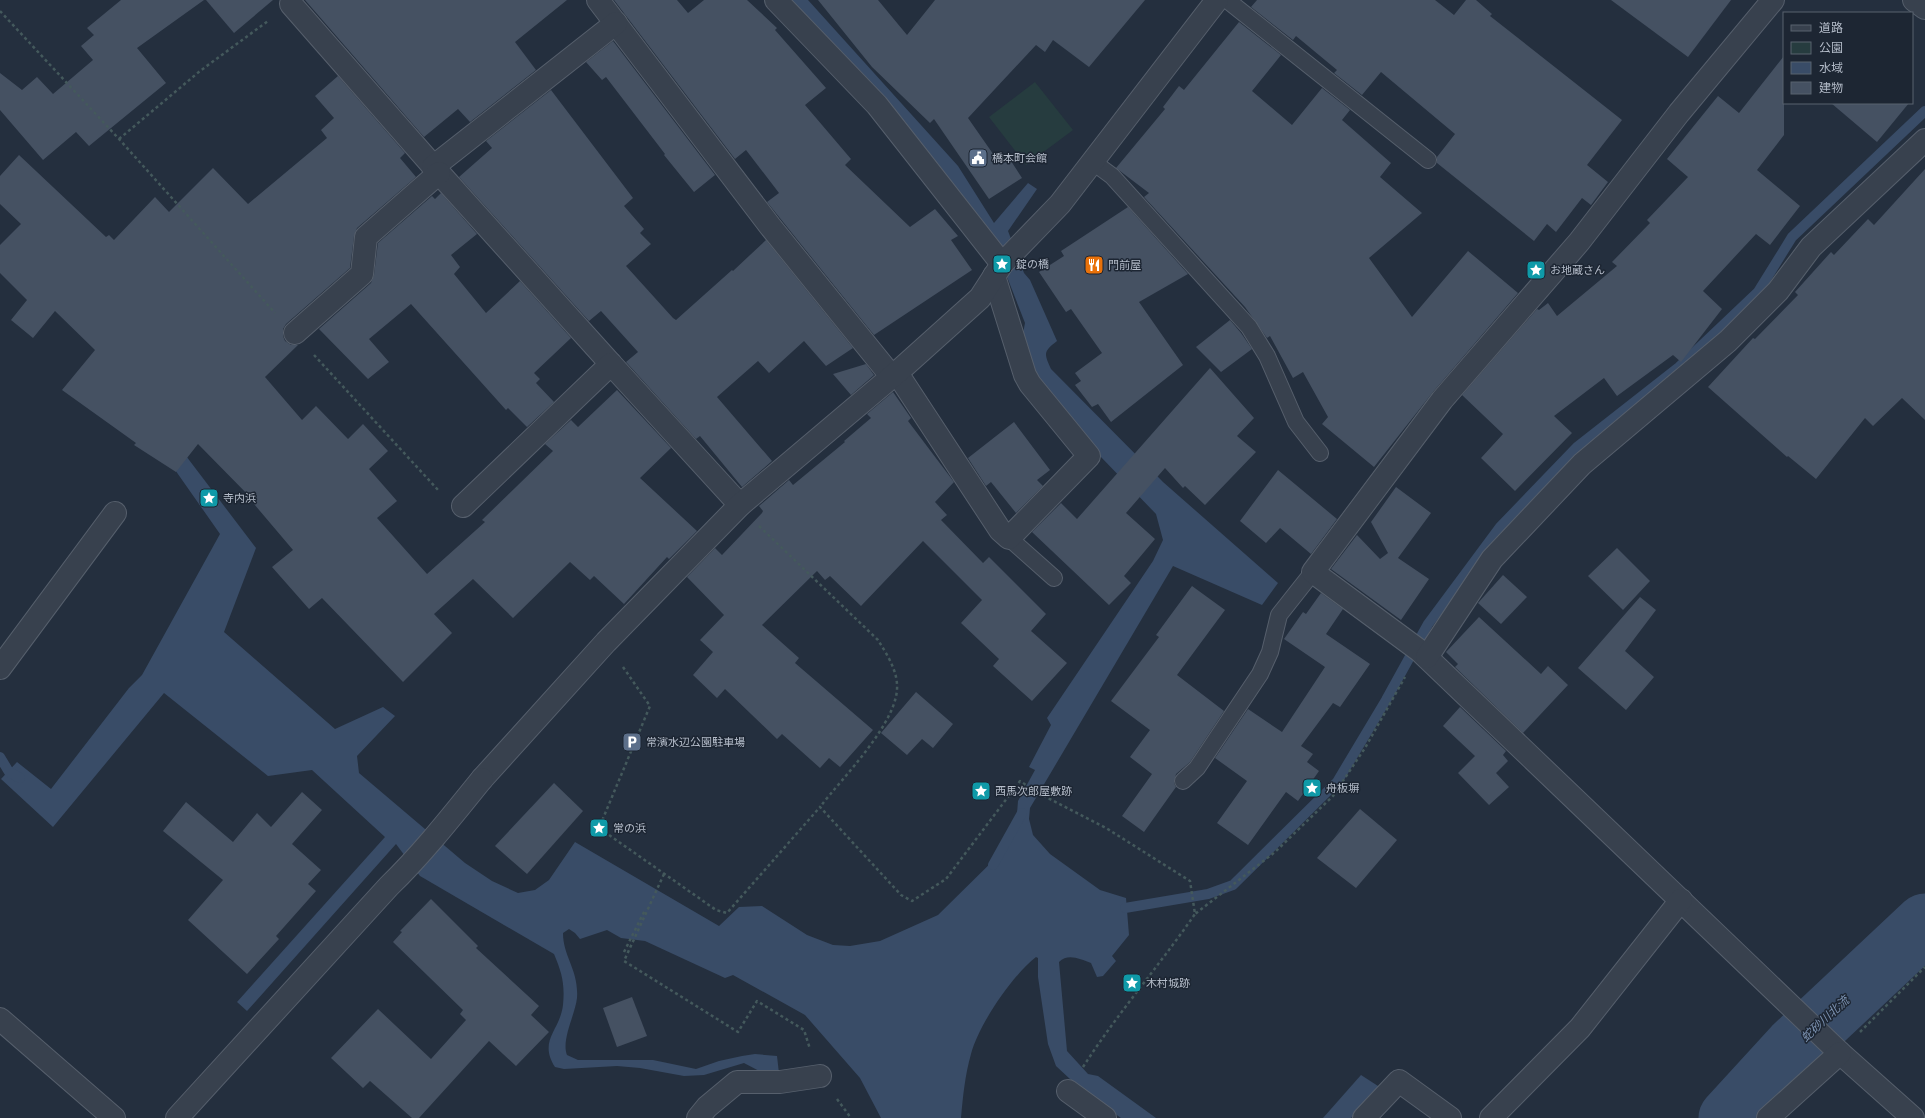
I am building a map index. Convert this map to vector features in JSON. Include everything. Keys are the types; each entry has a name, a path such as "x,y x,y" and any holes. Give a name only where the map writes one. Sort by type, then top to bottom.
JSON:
{"street":[{"path":"598,0 770,226 894,375 1000,530 1008,538 1090,456 1030,384 1025,375 998,270 877,105 776,0"},
{"path":"178,1118 436,836 482,779 606,642 740,505 894,375 980,298 998,270 1060,204 1217,0"},
{"path":"1773,0 1679,113 1579,242 1442,400 1313,572 1423,654 1840,1053 1913,1118"},
{"path":"1914,0 1925,8"},
{"path":"291,4 436,170 740,505"},
{"path":"295,333 362,274 366,237 436,170 616,23"},
{"path":"1423,654 1492,559 1582,464 1728,341 1778,292 1811,247 1925,140"},
{"path":"464,506 611,364"},
{"path":"0,668 115,513"},
{"path":"1490,1118 1580,1028 1680,900"},
{"path":"0,1020 114,1118"},
{"path":"1768,1118 1840,1053"},
{"path":"698,1118 707,1107 737,1082 780,1082 820,1076"},
{"path":"1364,1118 1399,1081 1450,1118"},
{"path":"1068,1091 1105,1118"}],"lane":[{"path":"1227,0 1428,160"},
{"path":"1093,162 1112,176 1249,327 1267,356 1296,422 1320,453"},
{"path":"1008,538 1054,578"},
{"path":"1183,781 1197,768 1260,674 1270,652 1279,615 1313,572"}],"path":[{"path":"0,11 119,138 200,71 291,4"},
{"path":"606,642 650,706 599,828 716,910 727,913 820,807 868,748 892,713 897,685 889,657 878,640 756,523 740,505"},
{"path":"1068,1091 1107,1030 1175,944 1195,914 1275,852 1333,796 1365,748 1423,654"},
{"path":"820,807 901,895 912,901 946,879 1020,781 1038,793 1106,828 1190,881 1195,914"},
{"path":"624,952 664,874"},
{"path":"664,874 624,960 738,1032 757,1001 804,1030 820,1076"},
{"path":"1840,1053 1925,967"}],"green space":[{"path":"1035,82 1073,130 1026,165 989,117"}],"water":[{"path":"787,0 808,0 958,166 994,223 1028,183 1037,189 1008,231 1024,273 1030,280 1057,341 1047,350 1046,353 1051,369 1163,482 1278,583 1262,605 1173,566 1030,808 1029,819 1033,835 1050,854 1100,890 1126,898 1129,935 1112,956 1116,961 1103,976 1097,977 1091,963 1083,960 1070,957 1059,962 1067,1051 1088,1074 1098,1076 1156,1118 1121,1118 1084,1092 1056,1066 1048,1044 1038,977 1038,958 1036,957 1007,988 981,1029 969,1062 964,1086 961,1118 881,1118 860,1078 805,1015 733,975 725,978 645,941 621,938 607,930 580,939 569,929 563,933 565,949 576,979 577,988 576,1005 567,1035 567,1055 578,1060 653,1060 696,1069 719,1061 742,1056 755,1054 777,1056 780,1082 744,1063 704,1075 684,1076 640,1068 617,1066 564,1069 555,1067 550,1058 549,1042 561,1014 564,991 561,973 554,954 420,876 396,844 247,1011 237,1002 385,837 312,770 268,776 164,693 53,827 1,779 17,762 51,789 129,688 142,675 220,534 166,457 180,448 256,548 224,632 335,729 383,707 395,716 357,756 359,773 465,863 492,881 518,893 535,890 549,880 575,842 719,926 739,907 762,906 807,935 833,945 850,946 880,941 938,915 1009,845 1016,826 1018,801 1035,770 1029,767 1051,725 1047,718 1153,561 1163,540 1156,514 1100,456 1028,373 1020,349 1025,323 1002,264"},
{"path":"1361,1075 1378,1086 1378,1088 1351,1118 1323,1118"}],"building":[{"path":"121,0 204,0 137,48 166,83 89,146 76,132 43,160 0,110 0,73 22,90 37,77 53,94 93,60 81,46 94,35 87,28"},
{"path":"206,0 273,0 234,33"},
{"path":"305,0 567,0 515,42 536,70 470,122 458,109 424,137"},
{"path":"614,0 677,0 688,13 704,0 747,0 777,28 775,30 826,88 805,105 851,159 845,165 910,227 935,209 958,236 951,240 972,270 874,335 767,202 779,193 746,150 735,159"},
{"path":"818,0 878,0 907,35 935,0 1145,0 1089,67 1053,40 1045,52 1036,45 968,118 998,161 1007,155 1022,178 989,199 934,119 930,123 872,67"},
{"path":"1257,0 1435,0 1454,15 1466,0 1476,0 1492,14 1490,16 1622,120 1587,165 1608,182 1591,205 1582,198 1556,232 1547,224 1534,241 1437,163 1437,157 1455,134 1381,72 1362,95 1334,73 1337,70 1296,36 1293,40 1251,7"},
{"path":"1611,0 1731,0 1688,57"},
{"path":"1239,22 1281,55 1252,91 1292,125 1322,88 1350,110 1342,120 1391,163 1380,177 1422,213 1369,258 1412,317 1468,251 1518,293 1433,392 1374,467 1322,424 1328,417 1303,372 1293,378 1270,336 1267,338 1245,307 1144,197 1149,193 1116,168 1165,109 1163,107 1179,86 1184,90"},
{"path":"613,41 715,175 694,192 664,155 665,154 606,77 602,80 586,62"},
{"path":"1783,57 1784,135 1757,170 1800,206 1770,245 1756,234 1703,291 1722,309 1681,362 1673,355 1617,396 1604,378 1554,416 1572,433 1515,491 1481,458 1503,434 1462,395 1537,309 1539,310 1548,303 1557,316 1617,266 1612,262 1650,223 1647,220 1688,177 1667,159 1718,96 1739,113"},
{"path":"338,76 405,153 400,158 416,177 357,228 354,236 350,268 286,324 283,329 285,341 291,345 298,345 265,377 302,420 316,406 348,439 363,424 388,451 369,469 397,501 377,518 427,574 485,522 482,520 553,451 545,444 571,420 578,427 617,390 671,448 640,478 697,531 669,559 667,557 624,604 594,576 590,580 570,562 513,618 473,579 434,614 452,633 403,682 322,598 309,609 272,567 293,550 254,504 255,502 198,444 176,472 134,445 136,443 62,390 95,350 55,311 33,338 11,320 27,300 0,273 0,245 21,224 0,204 0,176 19,155 106,237 109,235 114,240 155,197 169,212 213,168 248,204 327,138 321,130 334,118 315,96"},
{"path":"551,90 633,198 624,206 644,229 640,233 651,244 626,266 673,318 676,320 732,270 733,271 766,240 853,348 826,366 804,341 769,373 758,361 717,397 772,461 742,487 700,436 696,439 626,362 638,352 601,311 589,321 459,177 492,148 486,141"},
{"path":"1832,104 1908,104 1877,142"},
{"path":"1925,169 1925,420 1902,398 1873,426 1865,418 1816,479 1788,456 1787,457 1708,387 1753,338 1755,339 1798,295 1795,292 1831,252 1834,255 1868,219 1874,225"},
{"path":"441,193 477,234 451,255 460,267 454,274 486,313 520,281 571,338 534,373 540,379 536,383 554,402 527,427 508,408 506,410 411,304 369,339 389,362 368,379 319,329 371,283 374,275 378,243 432,196 435,199"},
{"path":"1128,207 1188,274 1139,302 1183,365 1111,422 1098,404 1092,407 1075,385 1081,381 1075,373 1102,353 1071,309 1066,312 1039,272 1064,256 1061,251"},
{"path":"1230,320 1252,349 1221,372 1196,347"},
{"path":"866,364 874,375 851,395 833,374"},
{"path":"1210,368 1254,418 1237,436 1256,452 1205,505 1185,486 1183,488 1165,468 1126,513 1155,539 1124,576 1131,583 1109,605 1032,532 1061,503 1077,519"},
{"path":"893,392 911,418 908,421 954,482 935,502 947,515 941,520 983,563 989,557 1046,614 1031,631 1067,663 1032,701 993,666 999,659 961,623 982,600 923,541 861,606 830,576 825,580 817,571 762,625 799,658 795,663 873,730 840,767 829,758 820,768 782,734 777,739 725,689 717,698 693,675 713,652 700,640 724,615 687,577 715,548 722,555 762,513 763,511 759,506 789,480 793,485 845,442 844,441 871,418 867,414"},
{"path":"1014,422 1050,470 1037,480 1043,486 1016,513 991,482 986,486 968,458"},
{"path":"1278,470 1337,519 1311,554 1280,528 1266,543 1240,521"},
{"path":"1396,487 1431,513 1398,558 1429,579 1401,620 1331,569 1357,535 1380,559 1388,553 1371,522"},
{"path":"1617,548 1650,581 1623,610 1588,576"},
{"path":"1503,575 1527,597 1501,624 1478,603"},
{"path":"1192,586 1225,610 1177,675 1224,711 1190,762 1176,774 1174,783 1176,787 1144,832 1122,816 1152,774 1130,757 1150,730 1111,701 1159,637 1156,635"},
{"path":"1321,593 1343,609 1326,634 1370,664 1340,707 1333,703 1301,746 1313,754 1307,762 1319,771 1298,801 1286,792 1248,845 1217,823 1247,781 1215,758 1248,709 1282,732 1325,667 1284,639 1303,612 1306,614"},
{"path":"1640,597 1656,610 1625,651 1654,677 1626,710 1578,668"},
{"path":"1479,617 1541,674 1548,666 1568,685 1523,733 1455,667 1458,664 1446,652"},
{"path":"916,692 953,724 933,748 922,739 907,755 881,733"},
{"path":"1460,707 1506,751 1503,755 1508,761 1496,773 1509,787 1489,805 1458,773 1475,756 1443,726"},
{"path":"554,783 583,811 527,874 495,846"},
{"path":"302,792 322,810 292,844 321,870 308,884 316,891 276,936 279,939 247,974 188,920 223,880 163,831 186,802 233,842 257,813 271,827"},
{"path":"1360,809 1397,840 1356,888 1317,858"},
{"path":"431,899 478,946 476,948 539,1006 531,1015 549,1032 516,1066 489,1041 419,1118 412,1118 370,1081 363,1088 331,1058 378,1009 431,1059 466,1020 460,1014 463,1010 393,942 402,932 400,931"},
{"path":"632,997 647,1036 617,1047 603,1008"}],"waterway":[{"path":"1125,908 1208,894 1233,885 1337,782 1386,700 1428,624 1500,527 1577,447 1679,367 1758,292 1792,237 1925,111"},
{"path":"0,757 9,772 20,778"},
{"path":"993,865 1022,813"},
{"name":"蛇砂川北流","path":"1729,1118 1794,1047 1925,924"}],"place":[{"name":"橋本町会館","path":"978,158"},
{"name":"錠の橋","path":"1002,264"},
{"name":"門前屋","path":"1094,265"},
{"name":"お地蔵さん","path":"1536,270"},
{"name":"寺内浜","path":"209,498"},
{"name":"常濱水辺公園駐車場","path":"632,742"},
{"name":"舟板塀","path":"1312,788"},
{"name":"西馬次郎屋敷跡","path":"981,791"},
{"name":"常の浜","path":"599,828"},
{"name":"木村城跡","path":"1132,983"}]}
